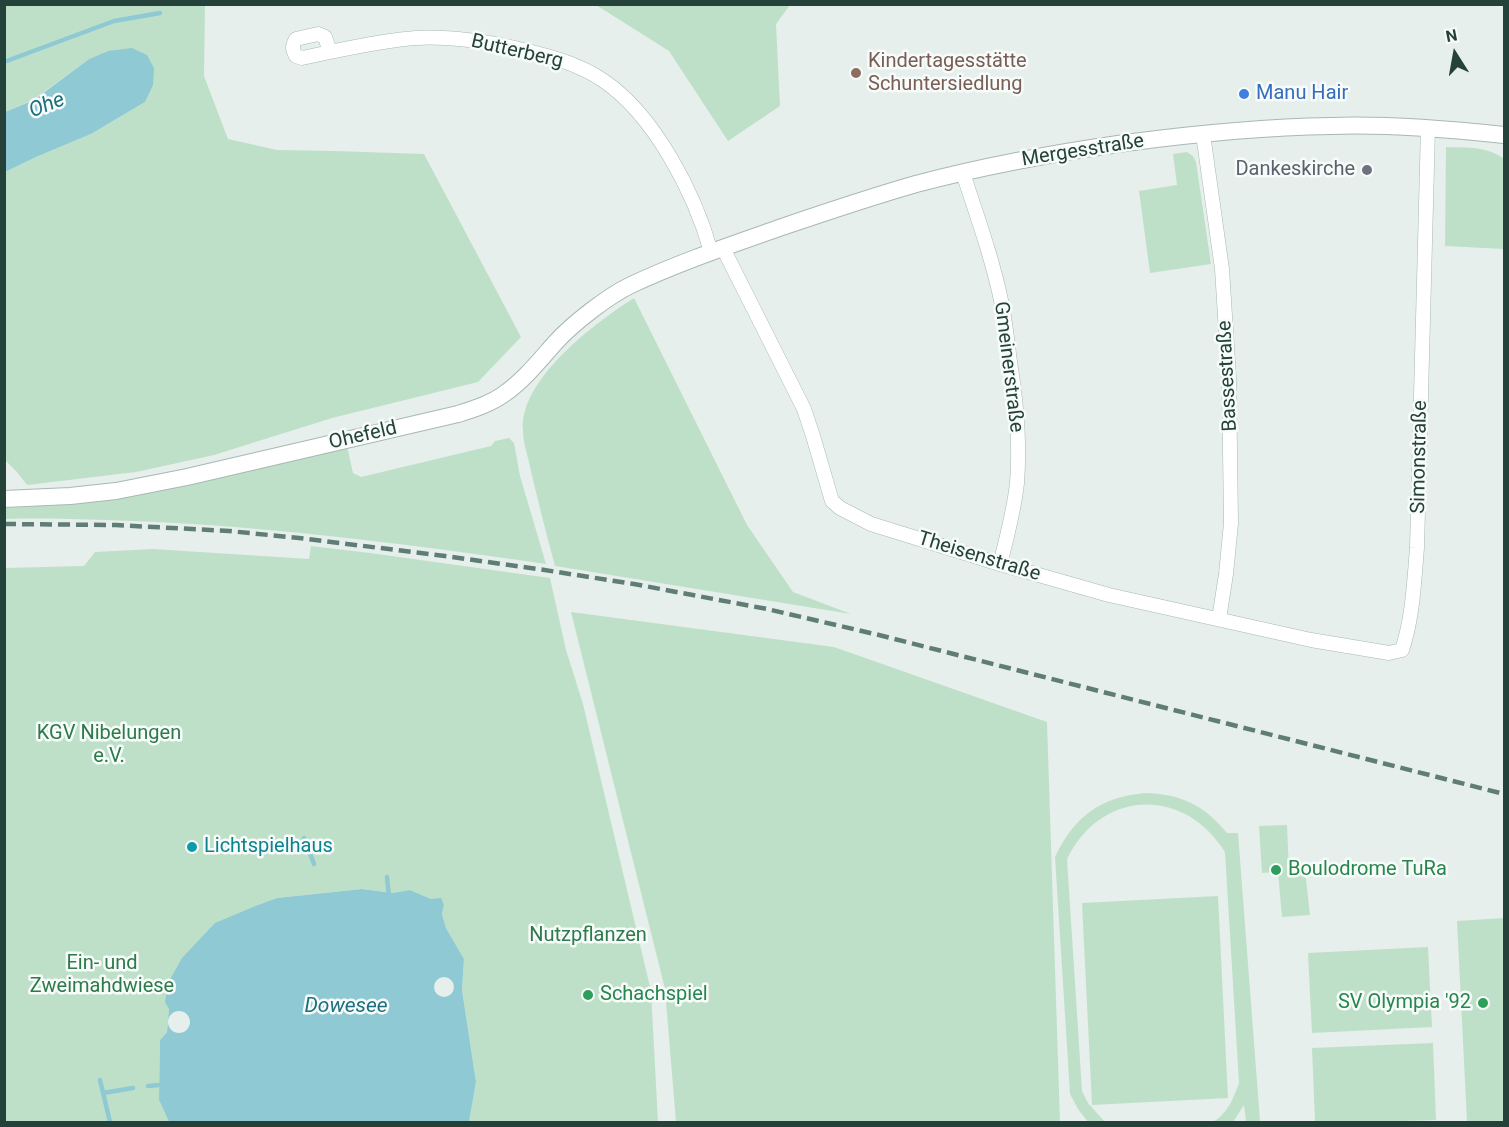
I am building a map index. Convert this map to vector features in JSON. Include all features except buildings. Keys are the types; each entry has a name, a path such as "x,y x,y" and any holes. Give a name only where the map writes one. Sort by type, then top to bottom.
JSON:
{"street":[{"name":"Butterberg","path":"330,52 408,39 461,38 538,52 587,71 605,81 625,98 656,135 681,177 706,236 717,250"},
{"name":"Mergesstraße","path":"676,265 831,210 917,184 1019,160 1076,150 1203,134 1278,127 1333,125 1428,128 1504,135"},
{"name":"Simonstraße","path":"1402,650 1412,610 1417,548 1428,128"},
{"name":"Bassestraße","path":"1203,134 1222,269 1229,378 1231,523 1219,620"},
{"name":"Gmeinerstraße","path":"963,173 987,248 1002,306 1015,398 1017,484 1012,517 1000,564"},
{"name":"Theisenstraße","path":"717,250 727,256 804,409 832,501 852,516 1000,564 1109,595 1311,640 1389,653 1402,650"},
{"name":"Ohefeld","path":"4,499 116,491 187,477 447,417 477,408 492,402 520,382 558,340 603,303 627,287 676,265"}],"green space":[{"path":"5,5 205,5 204,76 228,139 277,150 424,154 521,337 478,382 332,418 214,455 136,472 27,485 5,460 5,172 91,134 145,102 108,51 89,59 33,100 5,112"},
{"path":"596,5 790,5 776,24 780,106 728,141 669,51"},
{"path":"1446,147 1484,150 1504,159 1504,249 1445,246"},
{"path":"1187,152 1196,162 1211,264 1150,273 1139,191 1177,185 1173,154"},
{"path":"634,298 747,525 793,592 851,614 555,566 525,445 523,431 525,411 533,392 562,354 600,322"},
{"path":"509,438 514,443 520,476 546,564 271,530 160,522 5,519 5,508 115,499 347,446 353,473 361,477 491,446 495,441"},
{"path":"311,546 550,578 566,650 583,704 651,991 658,1122 469,1122 476,1082 462,990 464,959 446,928 442,914 444,905 410,890 392,893 362,889 277,898 258,905 169,1009 167,1032 160,1040 159,1100 169,1122 5,1122 4,568 84,566 95,552 153,549 309,559"},
{"path":"571,612 834,647 1047,722 1060,1122 676,1122 665,989"},
{"path":"1145,793 1170,796 1191,803 1210,815 1227,833 1238,833 1260,1121 1246,1121 1244,1105 1233,1122 1213,1122 1226,1110 1239,1083 1225,852 1208,830 1188,815 1166,807 1143,804 1121,809 1100,819 1082,836 1067,859 1082,1091 1088,1103 1105,1122 1088,1122 1070,1094 1055,857 1071,831 1090,812 1115,799"},
{"name":"Boulodrome TuRa","path":"1287,825 1289,871 1305,870 1310,915 1282,917 1278,872 1262,873 1259,826"},
{"path":"1218,896 1228,1098 1092,1105 1082,903"},
{"name":"SV Olympia '92","path":"1504,918 1504,1122 1467,1122 1457,921"},
{"path":"1428,947 1432,1027 1312,1033 1308,953"},
{"path":"1433,1043 1436,1120 1315,1122 1312,1048"}],"water":[{"name":"Ohe","path":"132,48 147,55 154,68 153,85 145,102 91,134 5,172 5,112 34,100 89,59 108,51"},
{"name":"Dowesee","path":"362,889 392,893 410,890 431,899 441,898 444,905 442,914 446,928 464,959 462,990 476,1082 469,1122 169,1122 159,1100 160,1040 167,1032 169,1009 165,1002 168,983 182,958 215,923 258,905 277,898"}],"pier":[{"path":"440,977 448,977 454,983 454,991 448,997 440,997 434,991 434,983"},
{"path":"179,1011 187,1014 190,1022 187,1030 179,1033 171,1030 168,1022 171,1014"}],"waterway":[{"path":"4,62 114,21 160,13"},
{"path":"304,838 314,864"},
{"path":"387,877 389,897"},
{"path":"100,1080 110,1122"},
{"path":"148,1086 159,1085"},
{"path":"103,1093 133,1088"}],"railway":[{"path":"4,524 116,525 229,531 445,556 634,584 767,609 879,635 1504,794"}],"place":[{"name":"Kindertagesstätte Schuntersiedlung","path":"856,73"},
{"name":"Manu Hair","path":"1244,94"},
{"name":"Dankeskirche","path":"1367,170"},
{"name":"Lichtspielhaus","path":"192,847"},
{"name":"Boulodrome TuRa","path":"1276,870"},
{"name":"Schachspiel","path":"588,995"},
{"name":"SV Olympia '92","path":"1483,1003"}],"park label":[{"name":"KGV Nibelungen e.V.","path":"109,746"},
{"name":"Nutzpflanzen","path":"588,936"},
{"name":"Ein- und Zweimahdwiese","path":"102,976"}]}
